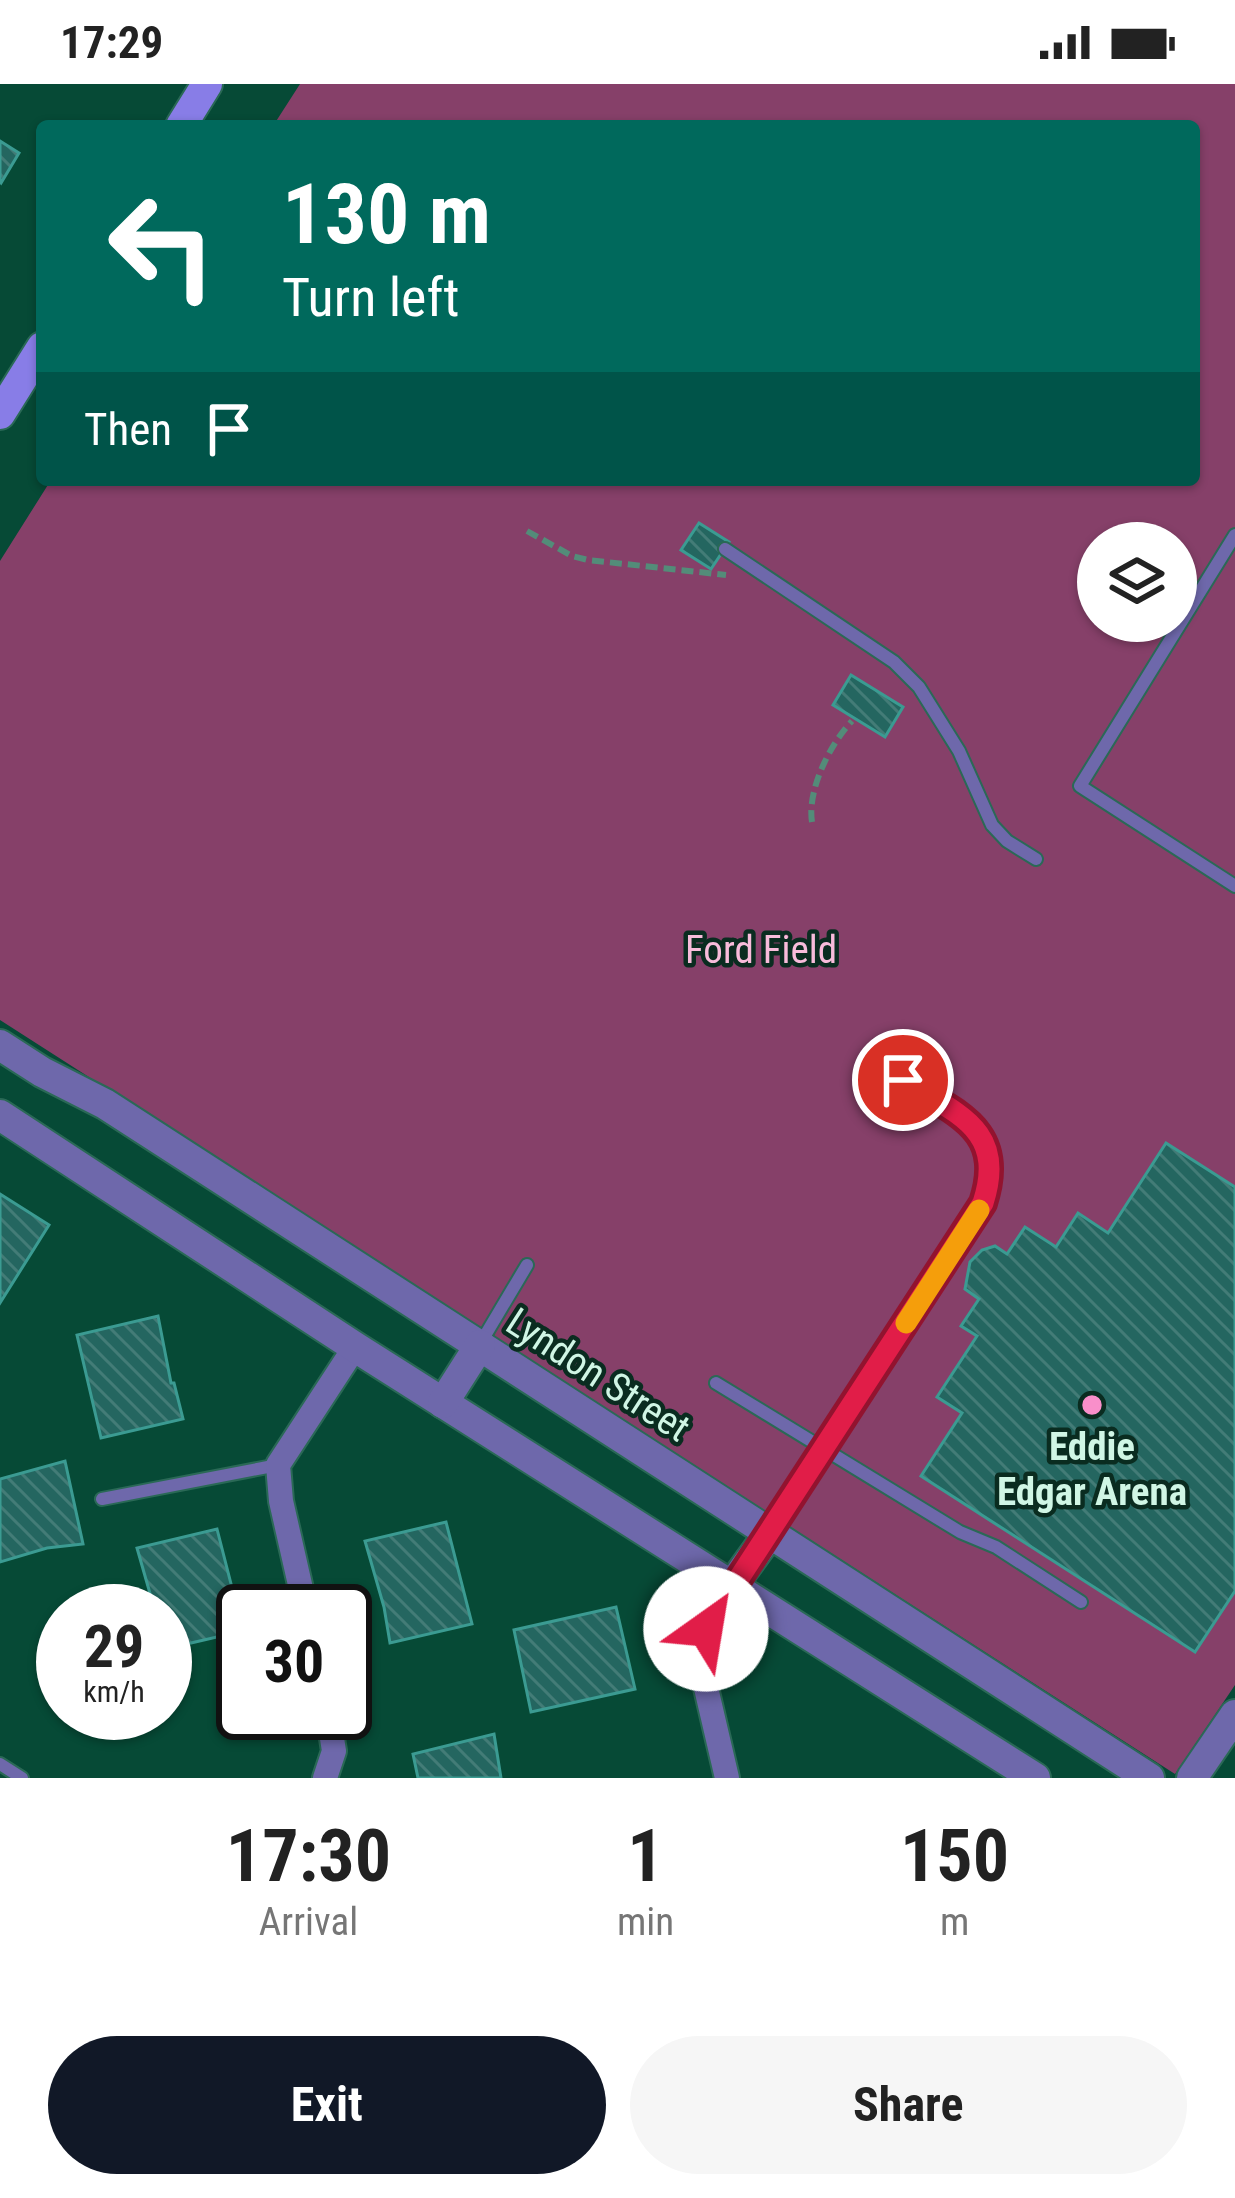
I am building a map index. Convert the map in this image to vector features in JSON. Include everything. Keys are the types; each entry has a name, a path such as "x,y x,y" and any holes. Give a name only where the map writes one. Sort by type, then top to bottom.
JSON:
{"main road":[{"path":"185,120 207,84"},
{"path":"0,414 36,357"}],"street":[{"name":"Lyndon Street","path":"0,1045 105,1104 1149,1778"},
{"path":"0,1115 355,1347 1035,1778"},
{"path":"443,1402 479,1345"},
{"path":"300,1584 278,1465 355,1347"},
{"path":"727,1778 703,1675 706,1629 770,1533"},
{"path":"1192,1778 1235,1715"},
{"path":"325,1778 334,1751 332,1740"}],"lane":[{"path":"1235,535 1080,786 1235,886"},
{"path":"725,549 894,662 919,687 959,751 992,825 1007,842 1036,859"},
{"path":"770,1533 983,1203 992,1175 987,1147 968,1121 903,1080"},
{"path":"479,1345 527,1265"},
{"path":"716,1383 1081,1602"},
{"path":"102,1499 278,1465"},
{"path":"0,1764 22,1778"}],"path":[{"path":"527,531 588,560 772,580"},
{"path":"812,822 809,804 832,751 852,721"}],"green space":[{"name":"Ford Field","path":"300,84 1235,84 1235,1685 1175,1774 0,1020 0,561 47,486 1200,486 1200,120 277,120"}],"building":[{"path":"0,141 19,153 1,183 0,182"},
{"path":"699,523 729,542 711,569 681,550"},
{"path":"851,675 903,707 885,737 833,705"},
{"name":"Eddie Edgar Arena","path":"1166,1143 1235,1187 1235,1591 1195,1652 921,1476 962,1413 937,1397 977,1336 961,1326 979,1299 965,1289 970,1262 982,1250 995,1246 1007,1254 1025,1227 1056,1247 1078,1213 1108,1233"},
{"path":"0,1194 49,1225 0,1303"},
{"path":"158,1316 183,1419 101,1438 77,1335"},
{"path":"65,1461 83,1544 47,1548 0,1562 0,1479"},
{"path":"446,1522 472,1624 390,1643 365,1541"},
{"path":"217,1529 231,1584 216,1584 216,1637 192,1643 192,1584 147,1584 137,1548"},
{"path":"616,1607 635,1689 531,1712 514,1630"},
{"path":"494,1734 501,1778 418,1778 413,1754"}],"slow traffic":[{"path":"906,1323 979,1210"}],"place":[{"name":"Eddie Edgar Arena","path":"1092,1405"}],"route":[{"path":"706,1629 983,1203 992,1175 987,1147 968,1121 903,1080"}]}
